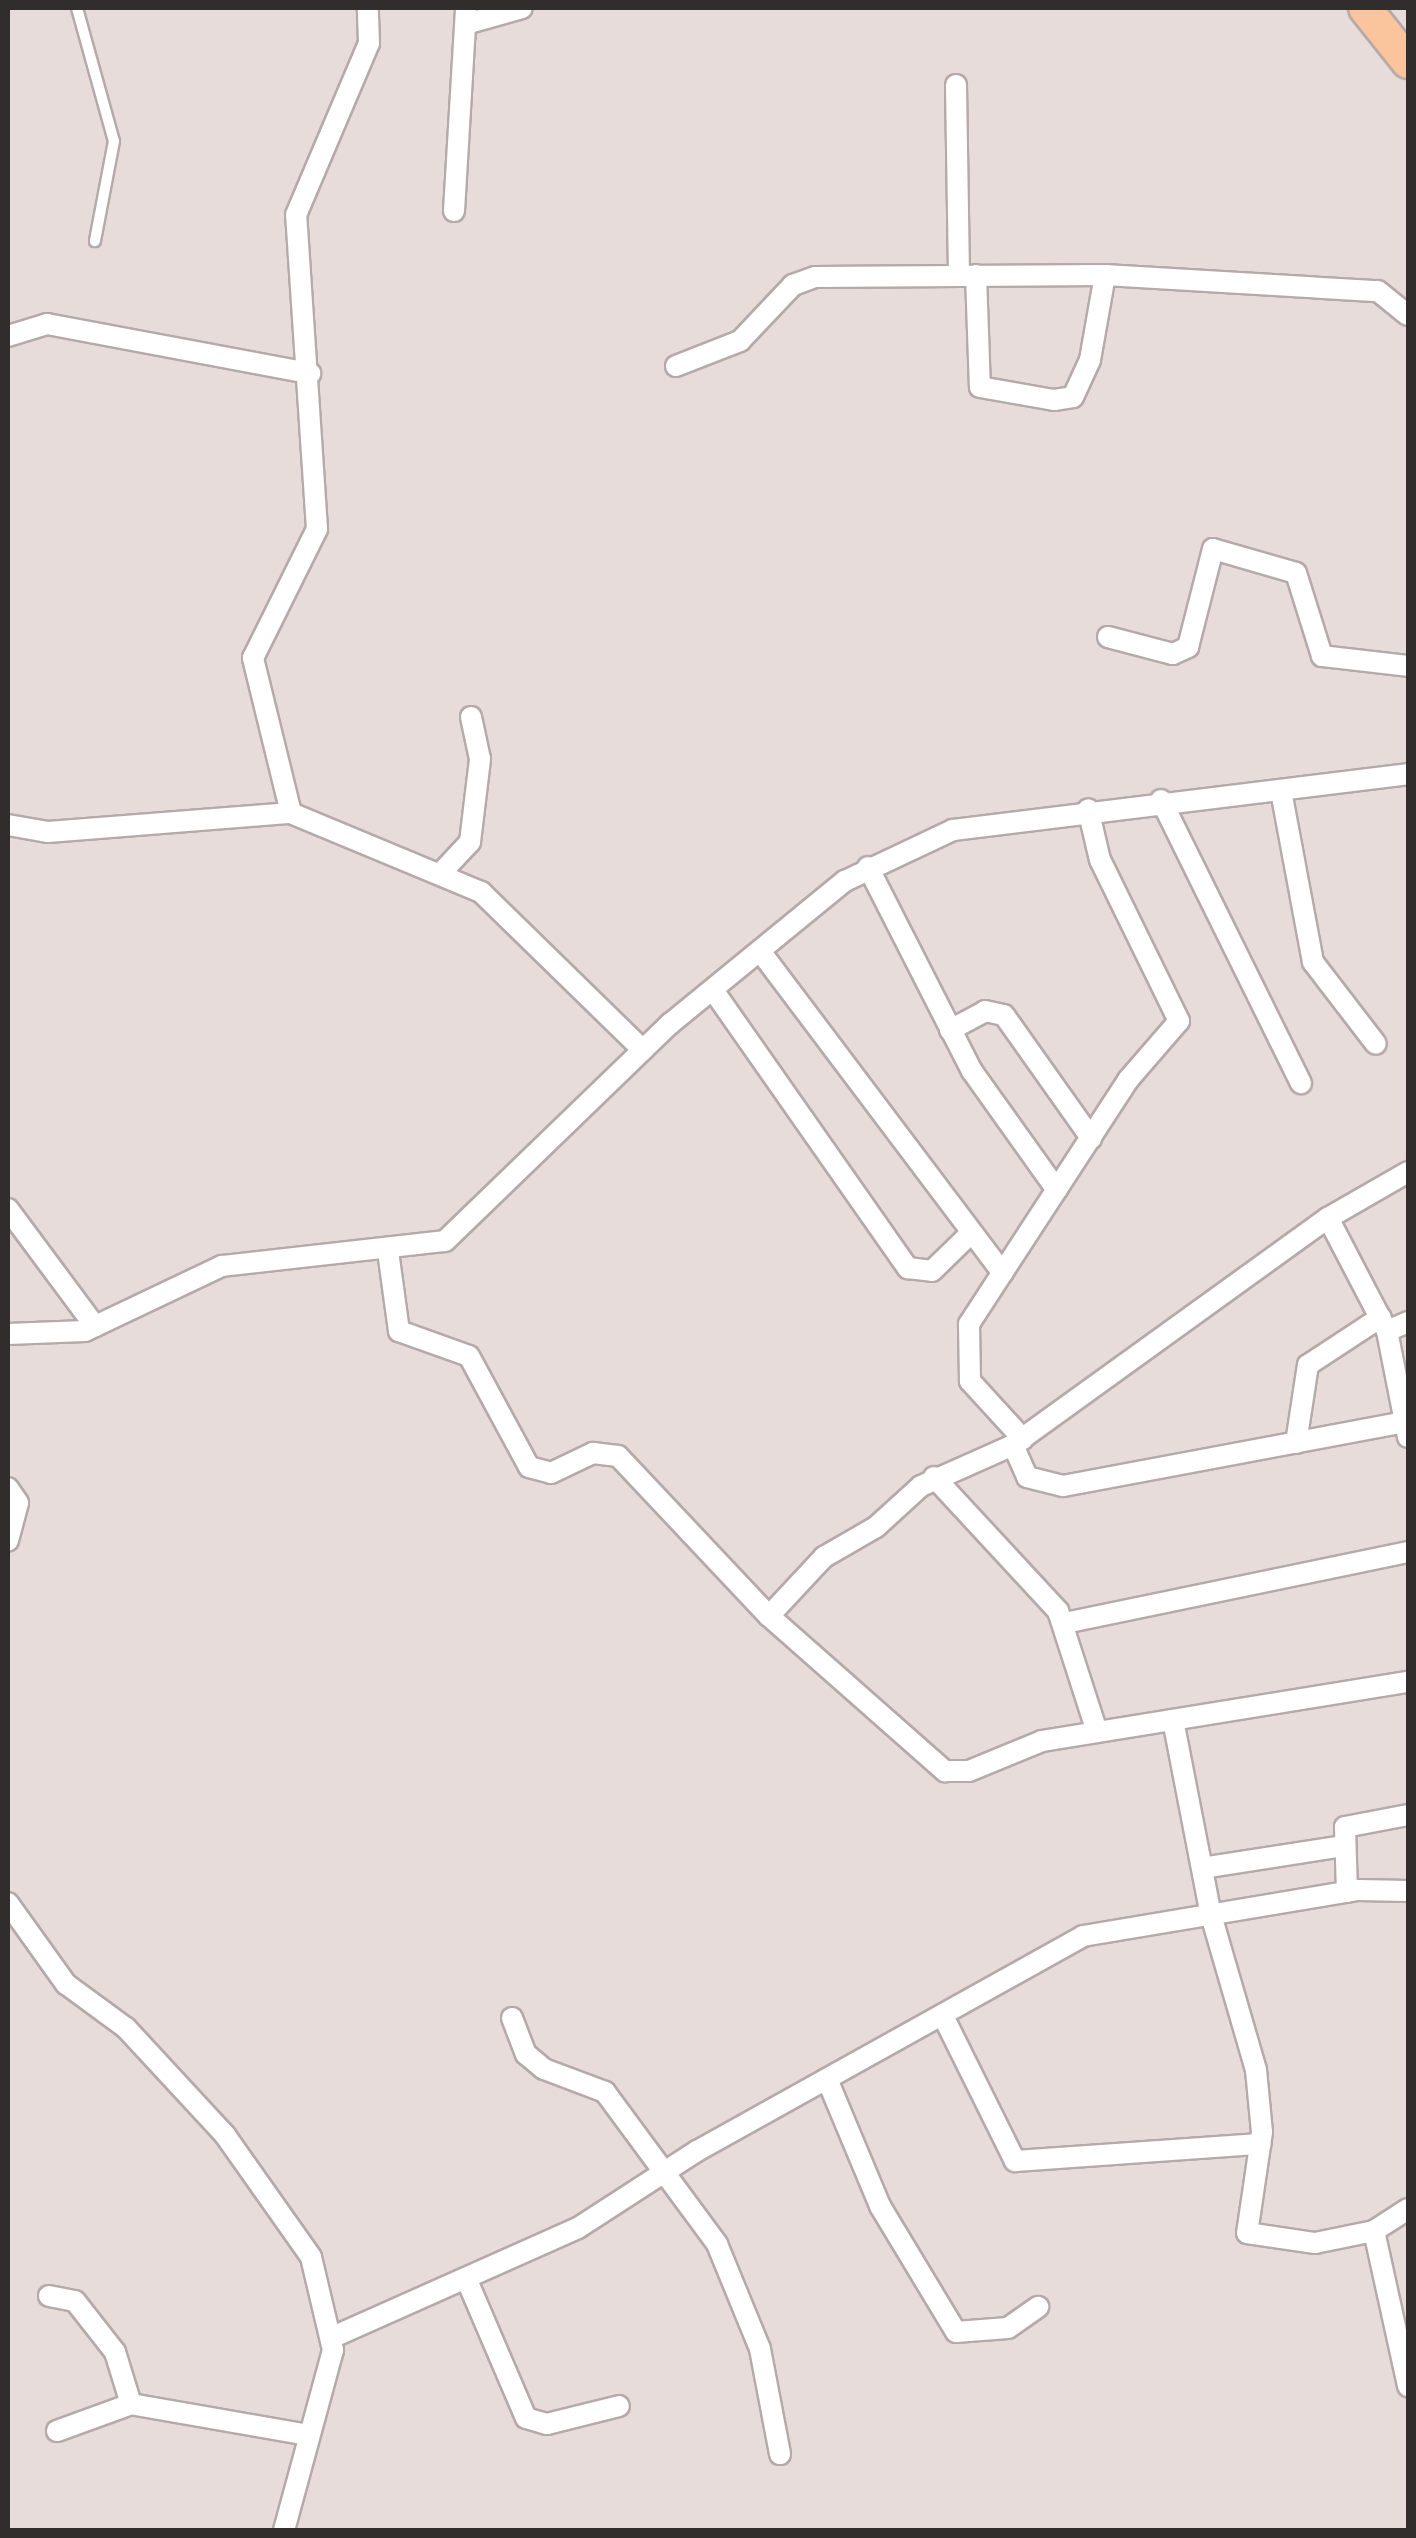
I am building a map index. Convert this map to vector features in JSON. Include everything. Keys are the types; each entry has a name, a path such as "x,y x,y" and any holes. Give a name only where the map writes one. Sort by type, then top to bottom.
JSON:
{"highway":[{"path":"1365,8 1408,62"}],"street":[{"path":"291,813 253,658 317,530 298,196 369,42 368,8"},
{"path":"454,211 466,16 522,8"},
{"path":"956,85 967,275 980,387 1054,400 1073,397 1090,360 1105,275"},
{"path":"676,366 740,341 793,285 815,276 1105,275 1378,292 1408,315"},
{"path":"8,336 47,324 310,373"},
{"path":"1108,637 1172,654 1188,647 1213,548 1296,573 1322,656 1408,666"},
{"path":"440,874 470,842 480,759 471,717"},
{"path":"8,1334 95,1326 222,1266 388,1251 445,1241 643,1050 760,951 868,866 976,822 1408,774"},
{"path":"1281,791 1314,962 1376,1044"},
{"path":"1161,800 1301,1083"},
{"path":"1088,809 1100,860 1178,1020 1091,1138 969,1324 968,1372 1018,1442 1027,1476 1064,1486 1296,1442 1407,1430 1384,1324 1328,1218"},
{"path":"8,824 48,832 291,813 440,874 498,906 643,1050"},
{"path":"868,866 950,1030 1057,1190"},
{"path":"760,951 1003,1273"},
{"path":"713,990 908,1268 932,1271 971,1233"},
{"path":"950,1030 984,1010 1004,1015 1091,1138"},
{"path":"768,1616 837,1546 876,1528 934,1478 1018,1442 1328,1218 1408,1172"},
{"path":"8,1210 95,1326"},
{"path":"388,1251 399,1331 469,1356 529,1467 551,1473 593,1453 618,1456 768,1616 945,1771 1097,1732 1408,1682"},
{"path":"1296,1442 1308,1365 1384,1324 1408,1322"},
{"path":"934,1478 1065,1623 1097,1732"},
{"path":"8,1488 18,1504 8,1542"},
{"path":"1065,1623 1408,1552"},
{"path":"1174,1720 1210,1914 1256,2070 1260,2144 1247,2233 1314,2243 1374,2231 1408,2209"},
{"path":"1347,1892 1344,1846 1350,1822 1408,1814"},
{"path":"1202,1868 1344,1846"},
{"path":"333,2338 578,2228 666,2172 1082,1936 1347,1892 1408,1891"},
{"path":"8,1903 66,1984 126,2028 238,2151 311,2256 333,2338 284,2530"},
{"path":"943,2016 1015,2161 1260,2144"},
{"path":"512,2018 526,2054 605,2092 728,2263 764,2362 780,2454"},
{"path":"827,2079 880,2206 956,2332 1008,2328 1038,2307"},
{"path":"1374,2231 1408,2386"},
{"path":"466,2278 526,2418 547,2424 619,2406"},
{"path":"48,2296 75,2301 115,2352 130,2404"},
{"path":"57,2431 130,2404 309,2435"}],"lane":[{"path":"77,8 114,141 95,241"}]}
